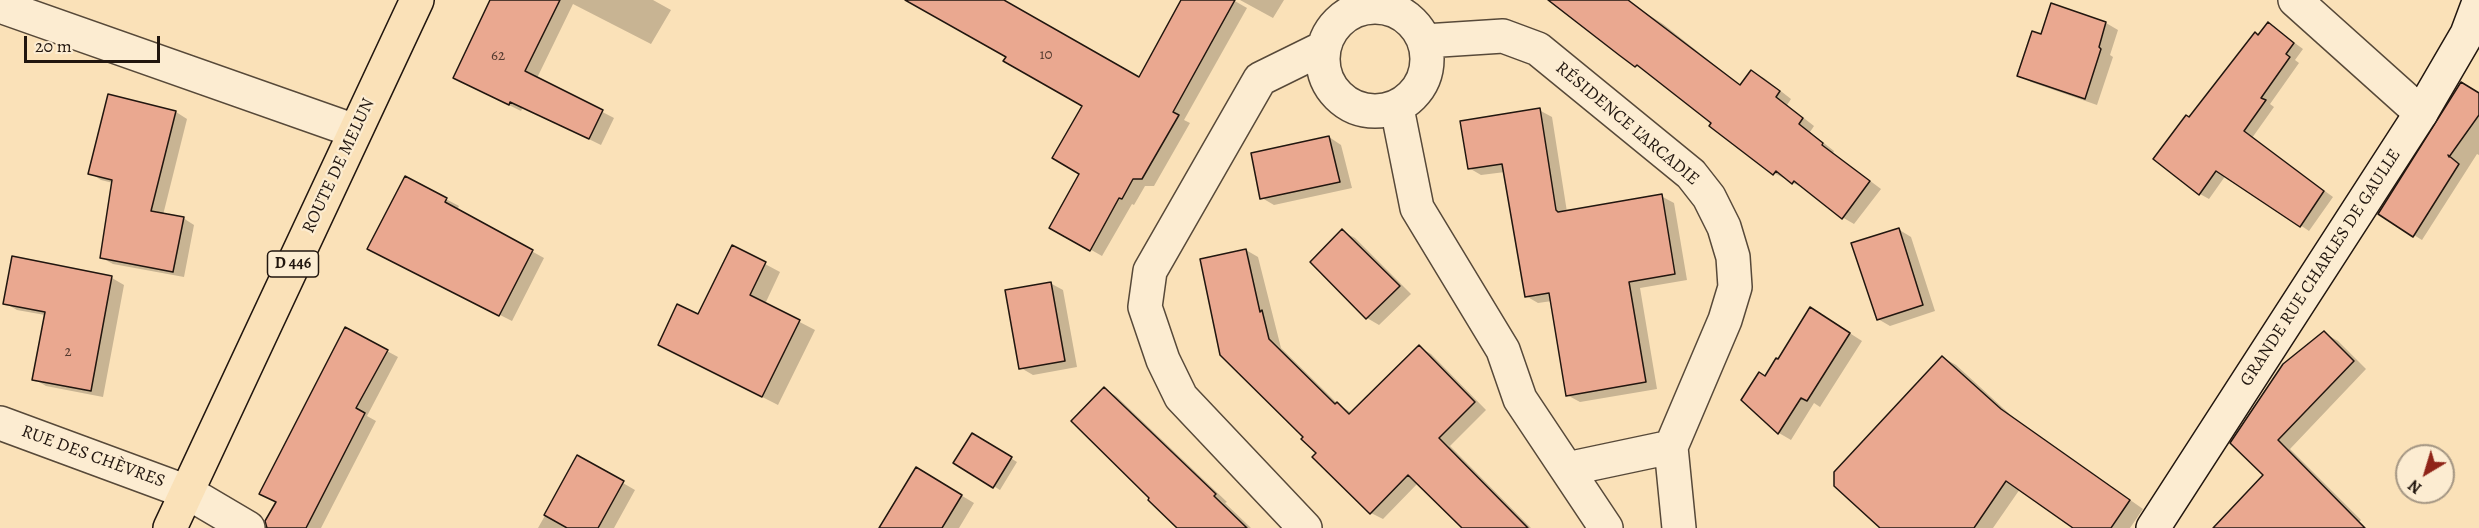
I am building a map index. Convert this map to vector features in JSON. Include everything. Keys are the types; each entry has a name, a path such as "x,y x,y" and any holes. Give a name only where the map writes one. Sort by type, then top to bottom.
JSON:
{"main road":[{"name":"ROUTE DE MELUN","path":"170,528 417,0"}],"street":[{"path":"2295,0 2421,113"},
{"name":"GRANDE RUE CHARLES DE GAULLE","path":"2153,528 2421,113 2467,34 2479,2"},
{"path":"0,6 355,131"},
{"path":"1371,6 1388,8 1404,15 1416,26 1425,41 1428,57 1426,73 1420,87 1410,99 1396,108 1365,112 1349,105 1336,95 1326,82 1323,48 1329,33 1340,19 1354,10 1371,6"},
{"name":"RÉSIDENCE L'ARCADIE","path":"1425,41 1503,36 1538,49 1691,174 1709,197 1724,227 1733,257 1735,287 1725,320 1671,447 1679,528"},
{"path":"1305,528 1181,397 1163,360 1145,306 1150,271 1260,79 1323,48"},
{"path":"1396,108 1417,208 1503,350 1520,399 1606,528"},
{"name":"RUE DES CHÈVRES","path":"0,423 187,492 248,528"},
{"path":"1567,469 1671,447"}],"building":[{"path":"490,0 560,0 525,71 603,110 589,139 453,78"},
{"path":"905,0 1004,0 1139,77 1181,0 1235,0 1173,112 1179,115 1142,179 1133,179 1122,199 1119,198 1090,251 1049,228 1079,174 1052,158 1082,106 1003,61 1006,57"},
{"path":"1548,0 1628,0 1740,85 1751,70 1780,91 1776,97 1803,118 1799,124 1823,143 1822,145 1870,181 1842,219 1794,181 1792,184 1776,171 1773,175 1709,126 1711,123 1637,65 1635,67"},
{"path":"2051,3 2106,22 2099,47 2101,49 2085,99 2017,76 2032,31 2041,34"},
{"path":"2268,22 2294,43 2286,54 2290,57 2261,98 2266,100 2244,131 2324,191 2300,227 2216,171 2199,195 2153,159 2186,115 2189,117 2255,32 2258,35"},
{"path":"2461,82 2479,93 2479,115 2450,156 2459,164 2413,237 2378,214"},
{"path":"108,94 176,111 151,211 184,217 173,272 100,258 112,180 88,174"},
{"path":"1540,108 1558,212 1662,194 1675,274 1629,282 1646,382 1566,396 1549,293 1525,297 1502,164 1468,169 1460,121"},
{"path":"1329,136 1340,182 1260,199 1251,153"},
{"path":"405,176 447,198 445,202 533,250 499,316 367,249"},
{"path":"1899,228 1923,305 1877,320 1851,243"},
{"path":"1342,229 1400,286 1366,319 1310,262"},
{"path":"732,245 766,262 750,295 800,320 762,397 658,345 677,304 698,314"},
{"path":"1246,249 1260,312 1262,310 1269,339 1335,404 1337,402 1349,414 1419,345 1475,402 1439,438 1528,528 1462,528 1408,475 1370,514 1312,457 1316,453 1301,439 1303,437 1220,355 1200,259"},
{"path":"12,256 112,276 91,391 32,380 45,312 3,304"},
{"path":"1051,282 1065,361 1019,369 1005,290"},
{"path":"1810,307 1850,333 1807,401 1801,398 1778,434 1741,400 1759,372 1765,376 1776,358 1778,359"},
{"path":"345,327 388,350 356,408 365,413 306,528 267,528 265,521 276,502 259,494"},
{"path":"2324,331 2354,361 2278,440 2365,528 2213,528 2263,475 2230,443 2283,364"},
{"path":"1942,356 2001,409 2130,500 2111,528 2073,528 2006,481 1974,528 1880,528 1834,486 1834,472"},
{"path":"1104,387 1216,494 1214,496 1247,528 1177,528 1148,500 1149,498 1071,421"},
{"path":"972,433 1012,457 993,488 953,463"},
{"path":"577,455 624,481 598,528 567,528 544,515"},
{"path":"916,467 962,495 942,528 879,528"}]}
